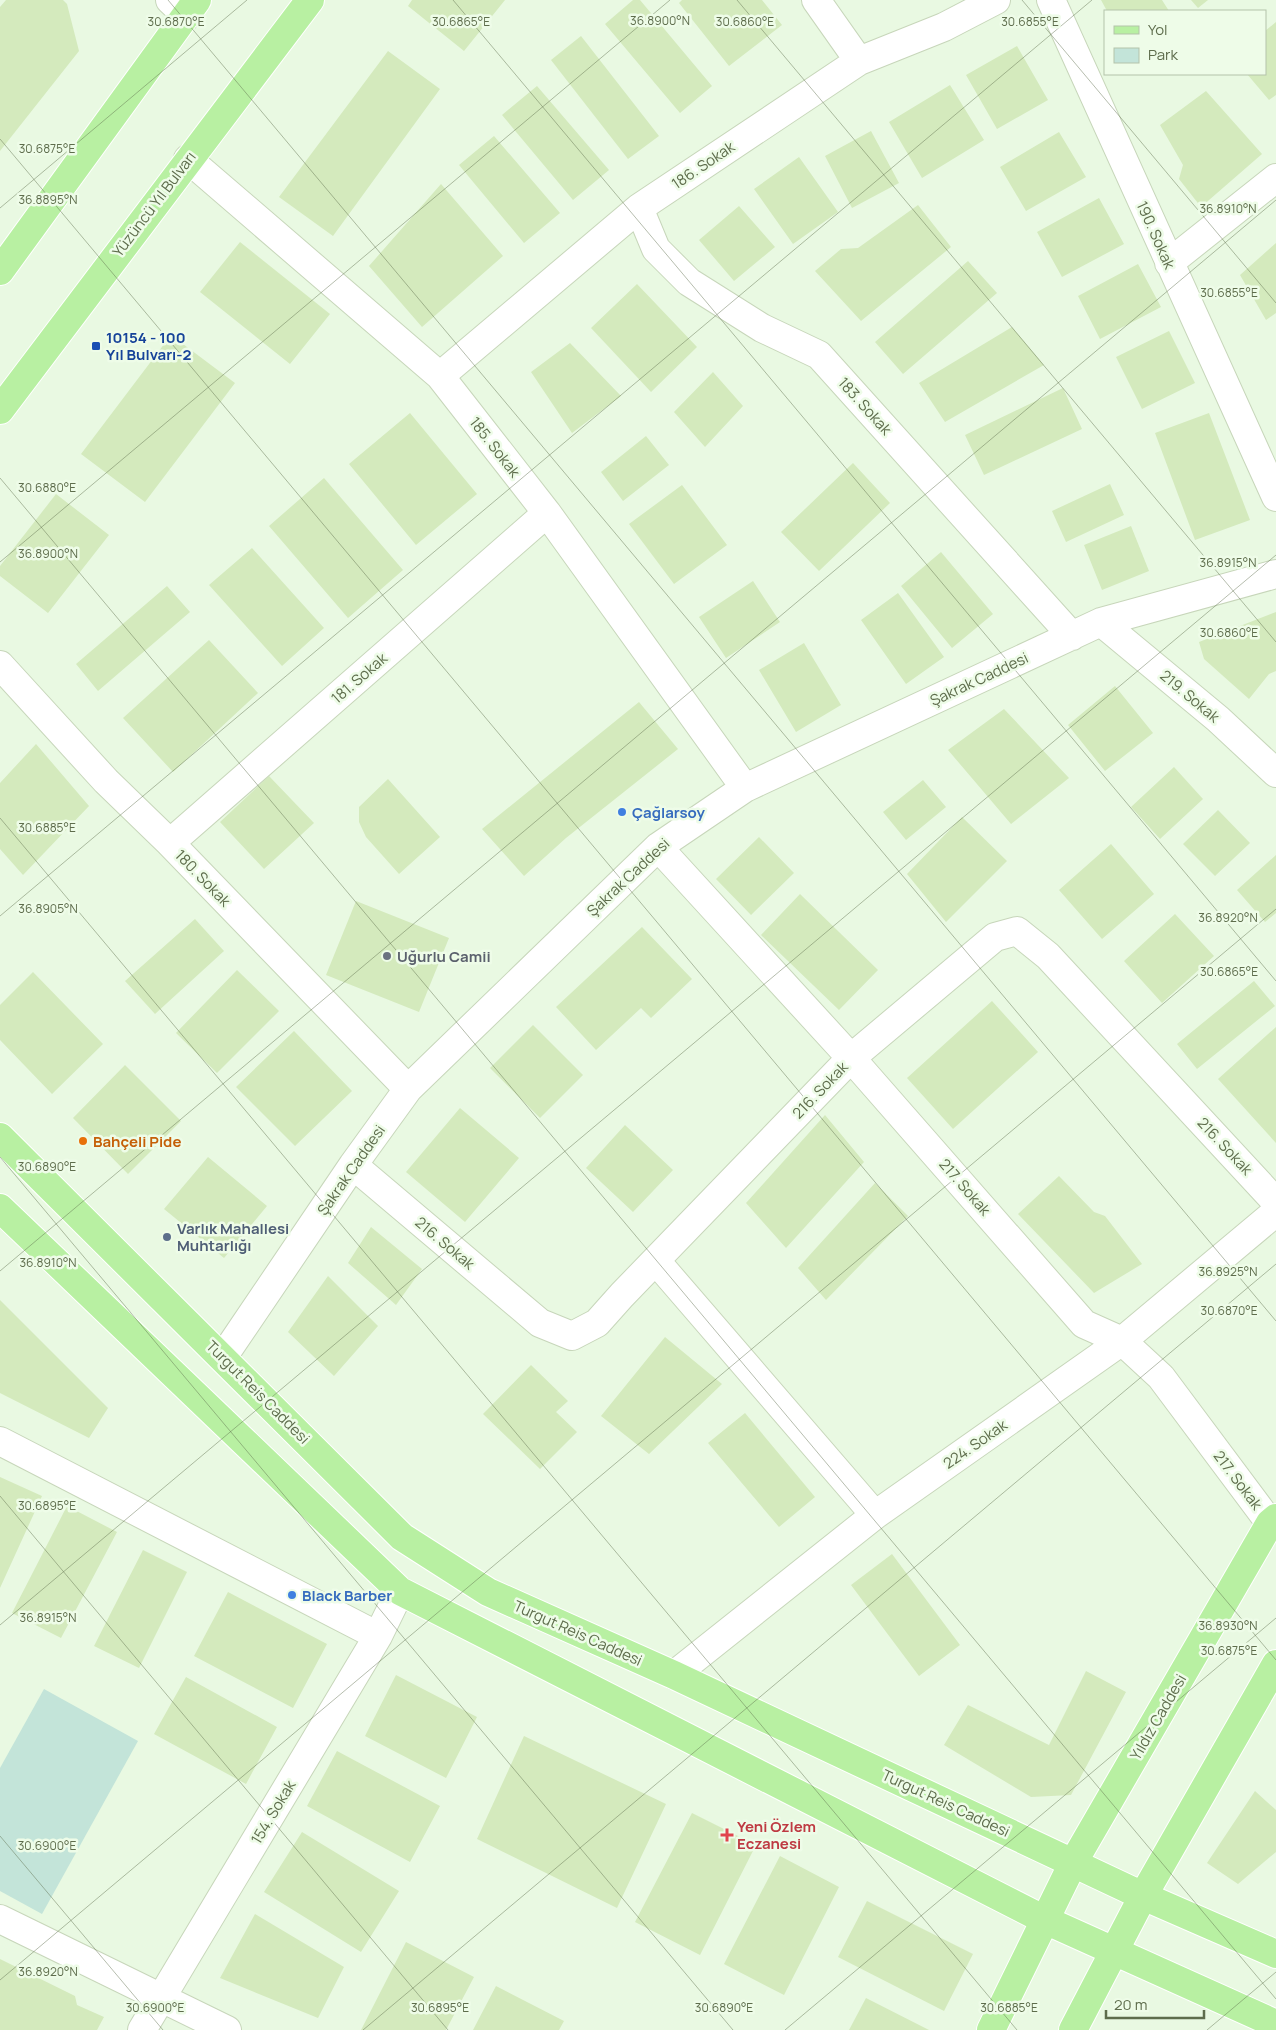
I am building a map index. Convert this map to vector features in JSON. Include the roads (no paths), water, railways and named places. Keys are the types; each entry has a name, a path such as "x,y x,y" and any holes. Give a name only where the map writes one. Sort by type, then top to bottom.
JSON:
{"main road":[{"name":"Yüzüncü Yıl Bulvarı","path":"0,410 310,0"},
{"path":"0,271 184,5"},
{"name":"Turgut Reis Caddesi","path":"0,1137 402,1537 488,1592 674,1675 1143,1896 1276,1954"},
{"path":"0,1208 400,1591 1045,1920 1276,2024"},
{"name":"Yıldız Caddesi","path":"991,2030 1072,1863 1273,1520"},
{"path":"1073,2030 1143,1896 1276,1664"}],"street":[{"path":"816,0 859,61"},
{"name":"186. Sokak","path":"440,376 639,208 859,61 944,27 996,0"},
{"name":"190. Sokak","path":"1051,0 1168,264 1276,497"},
{"name":"185. Sokak","path":"188,159 440,376 547,513 745,788"},
{"path":"1168,264 1276,178"},
{"name":"183. Sokak","path":"639,208 656,249 689,282 762,328 820,355 1072,636"},
{"name":"181. Sokak","path":"170,843 547,513"},
{"name":"Şakrak Caddesi","path":"223,1357 353,1165 408,1089 658,847 745,788 1101,622 1276,574"},
{"name":"219. Sokak","path":"1101,622 1218,718 1276,773"},
{"name":"180. Sokak","path":"0,665 106,781 170,843 408,1089"},
{"name":"217. Sokak","path":"658,847 851,1058 1084,1324 1122,1341 1161,1377 1273,1520"},
{"name":"216. Sokak","path":"353,1165 540,1323 572,1336 597,1323 622,1294 851,1058 994,937 1016,931 1048,956 1276,1202"},
{"name":"224. Sokak","path":"674,1675 875,1515 1122,1341 1276,1212"},
{"path":"656,1261 875,1515"},
{"path":"0,1441 378,1636"},
{"name":"154. Sokak","path":"142,2030 378,1636 400,1591"},
{"path":"0,1919 227,2030"}],"place":[{"name":"10154 - 100 Yıl Bulvarı-2","path":"96,346"},
{"name":"Çağlarsoy","path":"622,812"},
{"name":"Uğurlu Camii","path":"387,956"},
{"name":"Bahçeli Pide","path":"83,1141"},
{"name":"Varlık Mahallesi Muhtarlığı","path":"167,1237"},
{"name":"Black Barber","path":"292,1595"},
{"name":"Yeni Özlem Eczanesi","path":"727,1835"}]}
